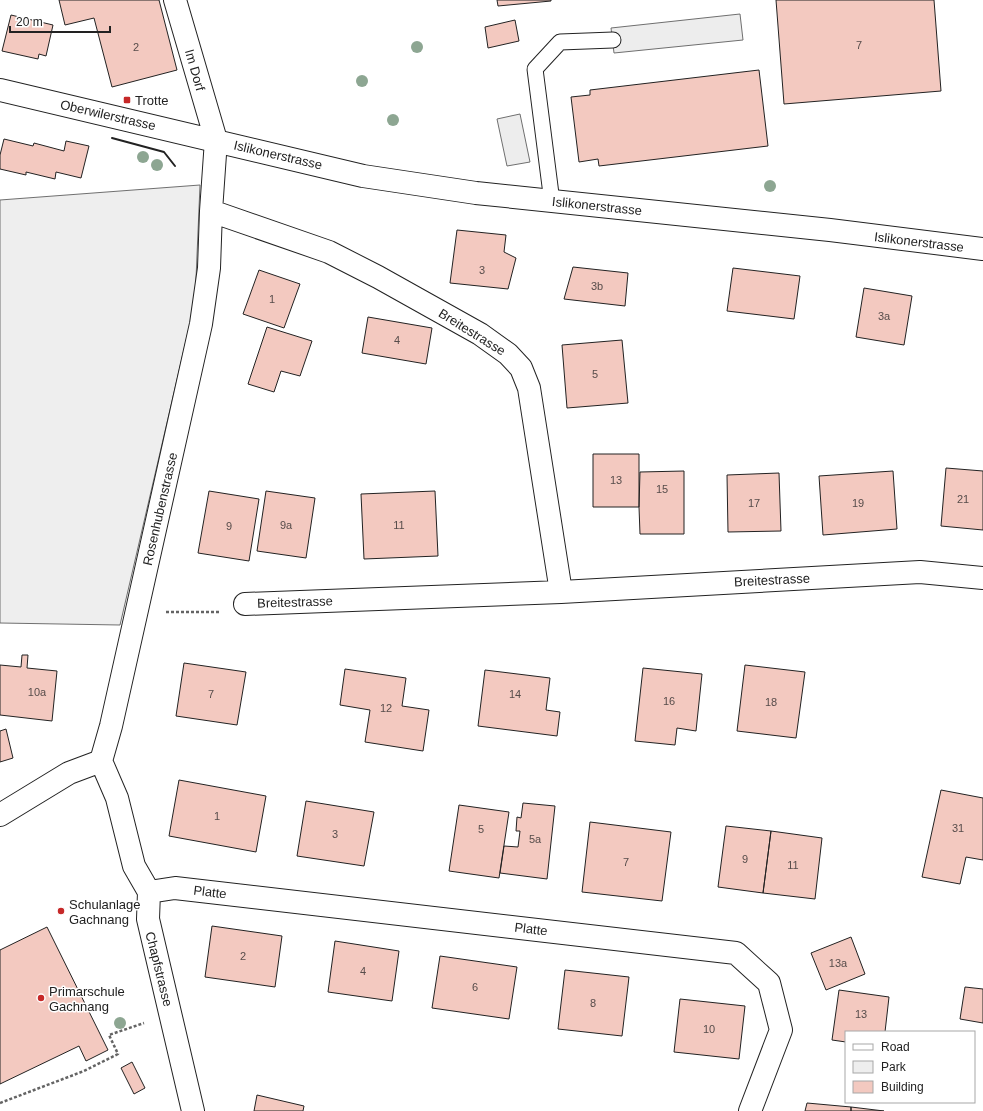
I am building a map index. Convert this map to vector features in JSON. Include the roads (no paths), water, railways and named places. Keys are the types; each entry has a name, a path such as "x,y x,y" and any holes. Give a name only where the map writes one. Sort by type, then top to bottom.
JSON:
{"street":[{"name":"Im Dorf","path":"174,0 216,140"},
{"name":"Oberwilerstrasse","path":"0,90 216,140"},
{"name":"Islikonerstrasse","path":"216,140 363,176 476,194 830,230 983,249"},
{"name":"Rosenhubenstrasse","path":"101,761 111,726 201,324 209,268 216,140"},
{"name":"Breitestrasse","path":"211,211 329,252 378,276 473,330 508,354 521,368 529,388 561,592"},
{"name":"Breitestrasse","path":"245,604 561,592 920,572 983,578"},
{"path":"0,815 69,773 101,761 118,798 134,866 149,892"},
{"name":"Platte","path":"149,892 175,888 736,953 769,983 781,1030 750,1111"},
{"name":"Chapfstrasse","path":"149,892 148,919 193,1111"}],"lane":[{"path":"552,202 535,69 560,42 613,40"}],"place":[{"name":"Trotte","path":"127,100"},
{"name":"Schulanlage Gachnang","path":"61,911"},
{"name":"Primarschule Gachnang","path":"41,998"}]}
